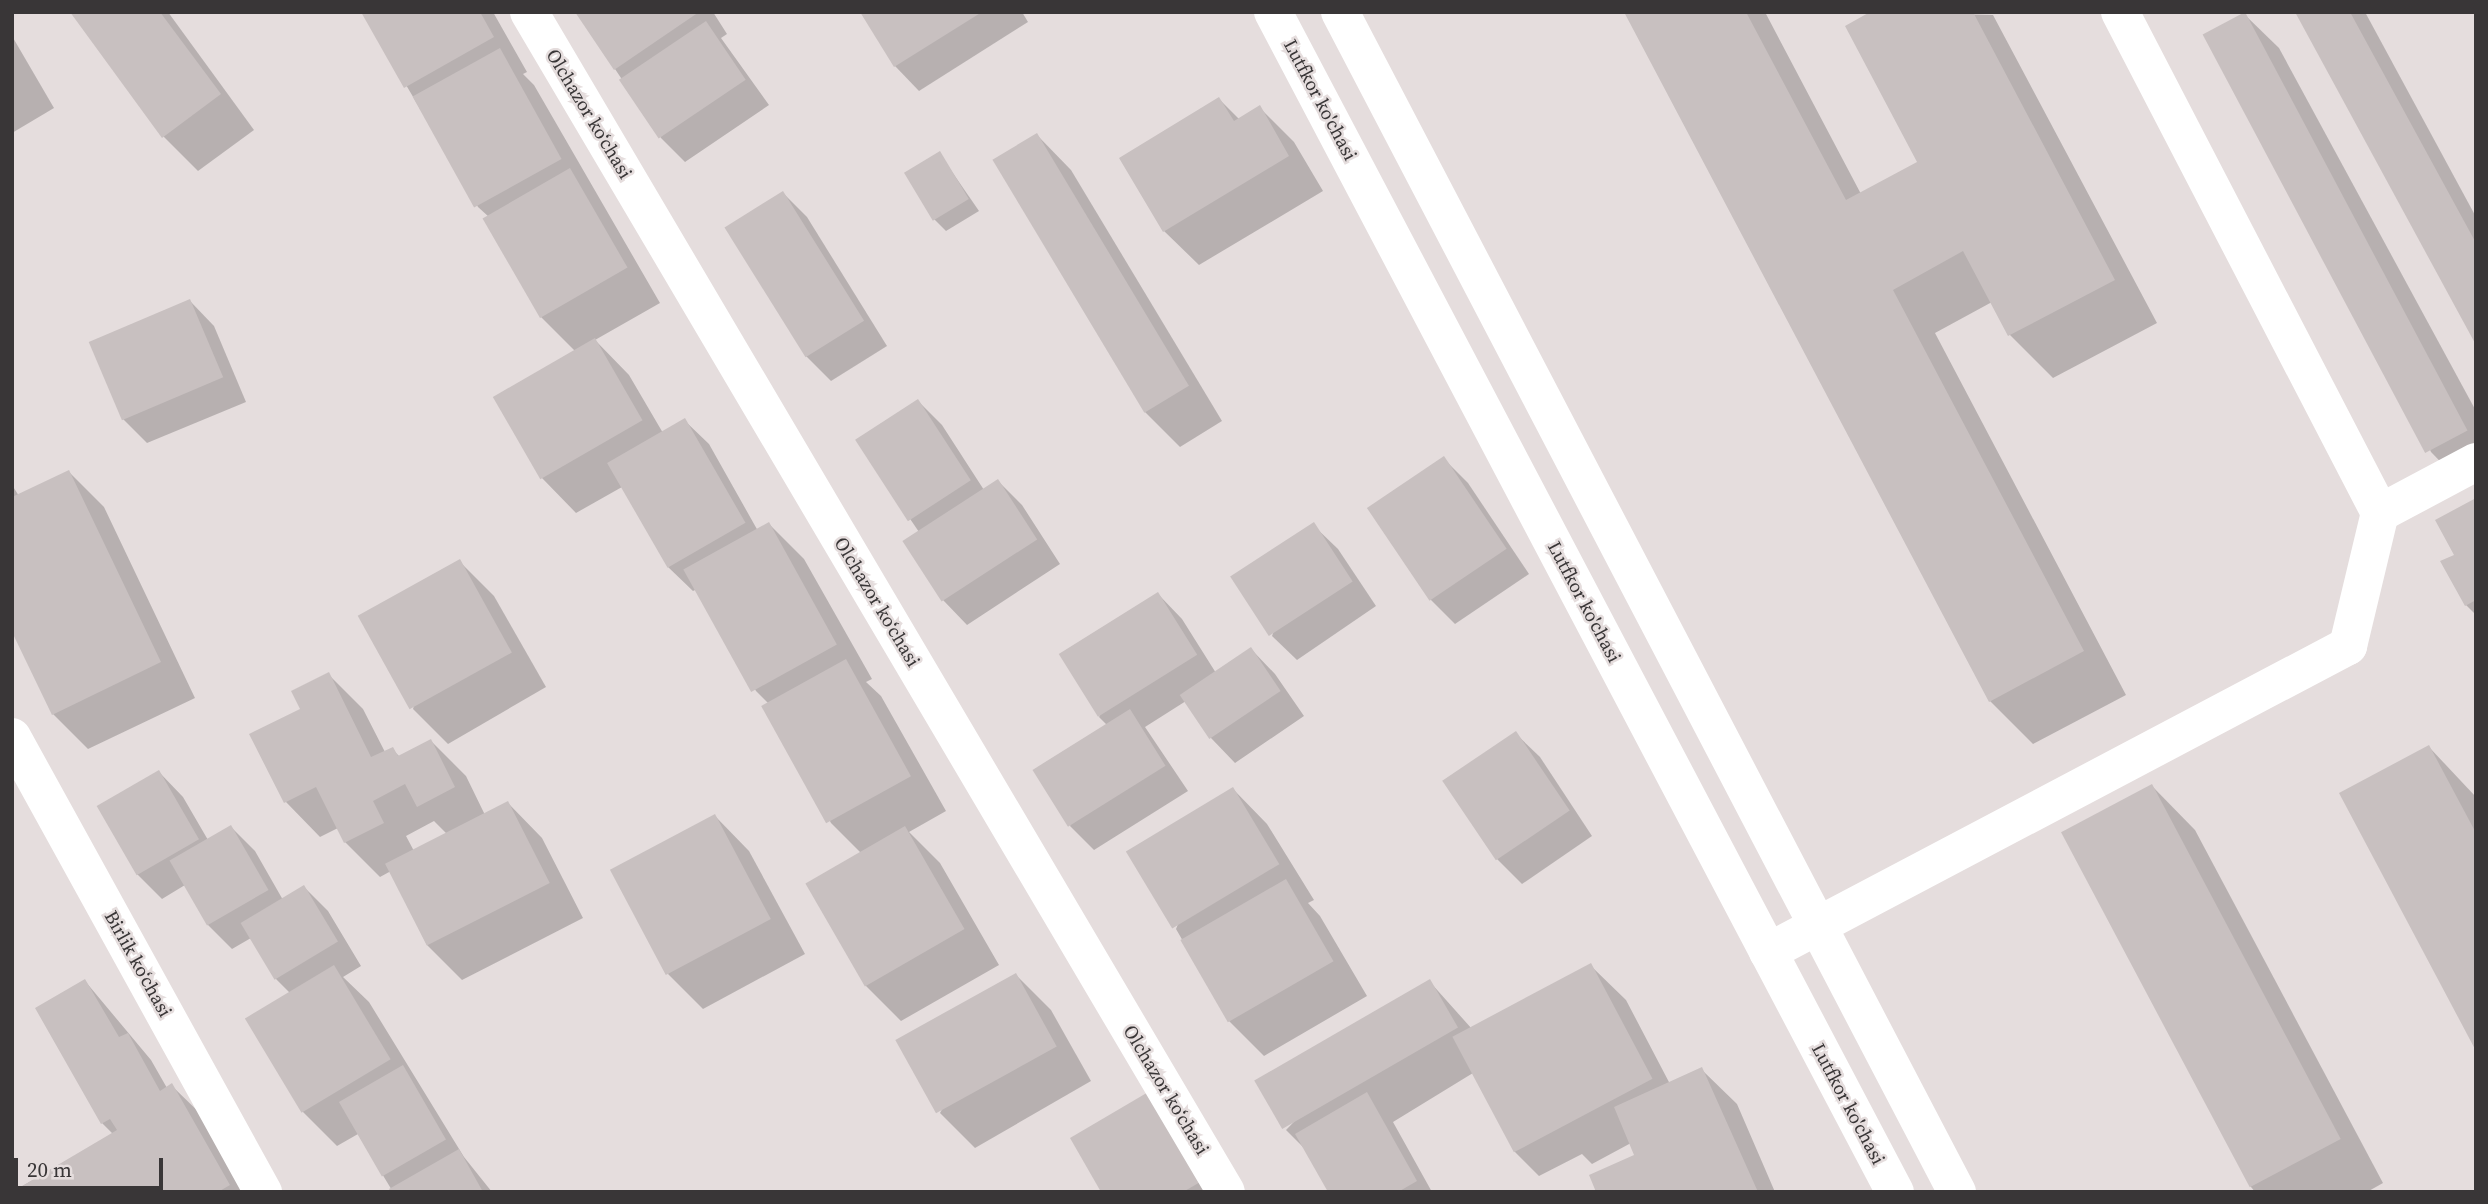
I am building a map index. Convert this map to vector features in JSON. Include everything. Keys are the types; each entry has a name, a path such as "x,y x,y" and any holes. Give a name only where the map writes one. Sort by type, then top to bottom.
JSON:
{"street":[{"name":"Olchazor koʻchasi","path":"529,12 1226,1192"},
{"name":"Lutfkor ko'chasi","path":"1273,12 1895,1192"},
{"path":"1340,12 1956,1192"},
{"path":"1768,951 2348,646 2380,513 2120,12"},
{"path":"2380,513 2476,462"},
{"name":"Birlik koʻchasi","path":"12,737 263,1192"}],"building":[{"path":"70,12 160,12 221,94 162,138"},
{"path":"361,12 480,12 494,37 404,88"},
{"path":"575,12 699,12 614,70"},
{"path":"860,12 982,12 894,67"},
{"path":"1624,12 1746,12 1846,200 1917,162 1845,26 1870,12 1973,12 2115,280 2008,336 1963,251 1893,290 2084,651 1989,702"},
{"path":"2245,12 2468,431 2425,453 2203,35"},
{"path":"2295,12 2350,12 2476,243 2476,345"},
{"path":"706,21 746,80 659,139 619,80"},
{"path":"500,48 562,159 474,208 413,96"},
{"path":"1219,97 1234,121 1260,105 1289,156 1163,232 1119,158"},
{"path":"1037,133 1189,386 1144,413 992,160"},
{"path":"940,151 969,199 933,221 904,173"},
{"path":"570,168 628,268 540,318 483,219"},
{"path":"783,191 864,321 806,357 724,228"},
{"path":"190,299 223,377 122,420 89,342"},
{"path":"595,338 642,420 540,479 493,397"},
{"path":"918,399 971,480 908,521 855,440"},
{"path":"685,418 746,523 668,568 607,463"},
{"path":"1444,456 1507,549 1430,601 1367,508"},
{"path":"69,470 161,662 52,715 12,632 12,497"},
{"path":"998,479 1037,539 942,601 902,541"},
{"path":"2476,498 2476,600 2465,606 2440,561 2454,555 2435,520"},
{"path":"769,522 837,644 751,692 683,570"},
{"path":"1314,522 1353,582 1269,636 1230,576"},
{"path":"460,559 512,653 410,709 358,616"},
{"path":"1158,592 1197,655 1098,717 1059,654"},
{"path":"1251,647 1281,691 1209,739 1180,695"},
{"path":"846,659 911,776 826,823 761,706"},
{"path":"329,672 371,757 393,747 398,756 431,739 455,787 417,807 405,784 373,801 384,823 344,843 316,787 284,803 249,734 300,709 291,691"},
{"path":"1130,709 1166,766 1068,827 1032,770"},
{"path":"1516,731 1570,811 1496,860 1442,781"},
{"path":"2429,745 2476,833 2476,1051 2339,793"},
{"path":"159,770 199,839 137,875 97,806"},
{"path":"2152,784 2341,1139 2250,1187 2061,832"},
{"path":"1233,787 1279,864 1172,929 1126,851"},
{"path":"508,801 550,883 427,946 385,864"},
{"path":"715,814 771,919 666,975 610,870"},
{"path":"231,825 268,890 207,925 170,860"},
{"path":"905,826 964,929 865,987 805,884"},
{"path":"1286,879 1334,961 1228,1022 1180,940"},
{"path":"304,885 338,942 275,980 241,923"},
{"path":"1591,963 1653,1079 1514,1152 1452,1037"},
{"path":"334,965 391,1059 302,1113 245,1019"},
{"path":"1016,973 1057,1046 936,1113 895,1040"},
{"path":"85,979 119,1037 128,1033 160,1091 172,1083 230,1185 218,1192 12,1192 117,1130 110,1119 101,1124 35,1008"},
{"path":"1430,979 1458,1027 1282,1129 1254,1080"},
{"path":"403,1065 446,1139 382,1176 339,1102"},
{"path":"1702,1067 1758,1192 1596,1192 1589,1175 1634,1155 1614,1107"},
{"path":"1150,1091 1202,1181 1183,1192 1101,1192 1070,1138"},
{"path":"1367,1092 1417,1181 1398,1192 1328,1192 1295,1134"},
{"path":"459,1149 483,1192 391,1192 389,1189"}]}
